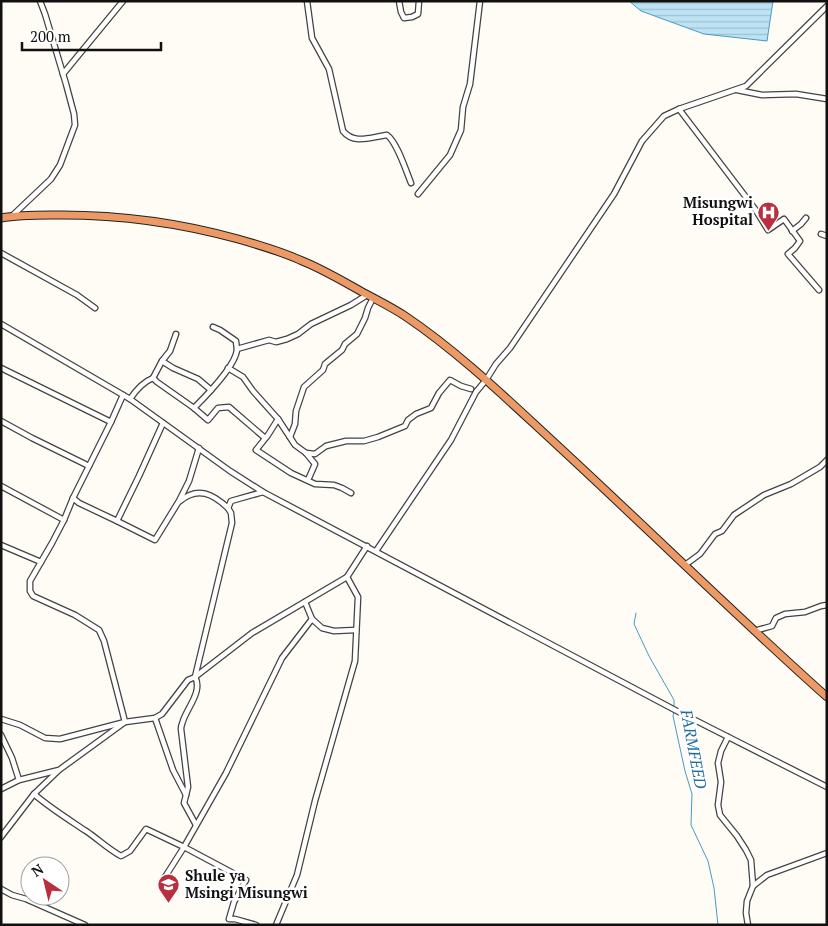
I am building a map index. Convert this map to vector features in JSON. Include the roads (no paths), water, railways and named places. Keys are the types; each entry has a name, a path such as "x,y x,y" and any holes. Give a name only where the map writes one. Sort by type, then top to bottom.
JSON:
{"highway":[{"path":"1,218 82,214 125,217 195,228 278,251 322,270 404,315 438,340 486,380 754,631 826,695"}],"street":[{"path":"63,74 123,1"},
{"path":"307,1 312,38 329,70 343,131 347,136 356,140 387,136 391,138 411,183"},
{"path":"399,1 404,18 418,14 420,1"},
{"path":"418,194 450,155 460,130 463,107 470,84 480,1"},
{"path":"12,216 51,179 60,165 76,125 42,2"},
{"path":"376,551 452,440 476,392 510,348 614,194 642,141 664,116 746,86 826,9"},
{"path":"735,90 762,95 796,94 827,99"},
{"path":"680,109 755,209 768,230 784,219 800,241 788,254 819,290"},
{"path":"792,231 806,218"},
{"path":"1,253 77,295 95,308"},
{"path":"237,349 269,340 276,342 287,340 311,324 370,296"},
{"path":"290,436 295,424 296,411 304,387 357,334 365,318 370,296"},
{"path":"1,324 130,399 230,471 263,492 675,710 827,787"},
{"path":"194,408 212,390 235,357 237,349 236,341 213,327"},
{"path":"130,399 137,389 153,378 170,351 176,334"},
{"path":"162,361 198,379 212,390"},
{"path":"1,368 111,422"},
{"path":"228,368 243,377 278,419 295,445 306,453 315,464 308,480"},
{"path":"153,378 208,420 218,408 229,407 265,438"},
{"path":"306,453 315,454 326,446 346,441 364,441 405,426 408,420 416,414 431,408 439,393 450,380 471,389"},
{"path":"123,395 64,520 30,581 30,591 33,596 75,615 98,630 104,641 125,722"},
{"path":"278,419 256,450 291,473 315,484 334,485 350,493"},
{"path":"1,421 89,466"},
{"path":"117,521 163,423"},
{"path":"73,498 78,503 155,540 179,502 189,481 199,448"},
{"path":"684,565 700,554 715,534 722,530 734,515 764,495 791,484 820,467 827,460"},
{"path":"1,486 64,520"},
{"path":"179,502 186,495 196,492 208,494 218,499 228,508 232,523 195,677 197,682 195,694 181,729 188,787 184,803 196,825"},
{"path":"228,508 231,501 263,492"},
{"path":"1,545 41,562"},
{"path":"1,719 20,725 45,738 60,739 125,722 155,718 162,714 188,680 195,677 252,633 347,577 367,546"},
{"path":"276,925 297,875 315,801 355,661 358,597 347,577"},
{"path":"305,602 312,619 322,628 334,631 356,630"},
{"path":"754,631 772,626 776,618 785,614 805,612 827,605"},
{"path":"165,877 226,773 282,658 312,619"},
{"path":"155,718 173,770 186,795"},
{"path":"1,837 34,794 60,770 125,722"},
{"path":"1,735 12,758 18,780"},
{"path":"728,737 718,762 721,782 718,805 720,815 737,836 751,860 752,886 747,901 746,913 748,925"},
{"path":"1,789 18,780 60,770"},
{"path":"34,794 121,856 130,851 146,829 246,880 234,902 229,919 256,925"},
{"path":"752,886 767,875 827,853"},
{"path":"1,890 86,925"}],"water":[{"path":"629,1 773,1 767,41 704,34 641,11"}],"waterway":[{"name":"FARMFEED","path":"636,613 634,624 649,656 674,700 674,706"},
{"name":"FARMFEED","path":"674,710 673,716 692,794 691,825 708,861 714,888 718,925"}],"place":[{"name":"Misungwi Hospital","path":"769,231"},
{"name":"Shule ya Msingi Misungwi","path":"169,904"}]}
